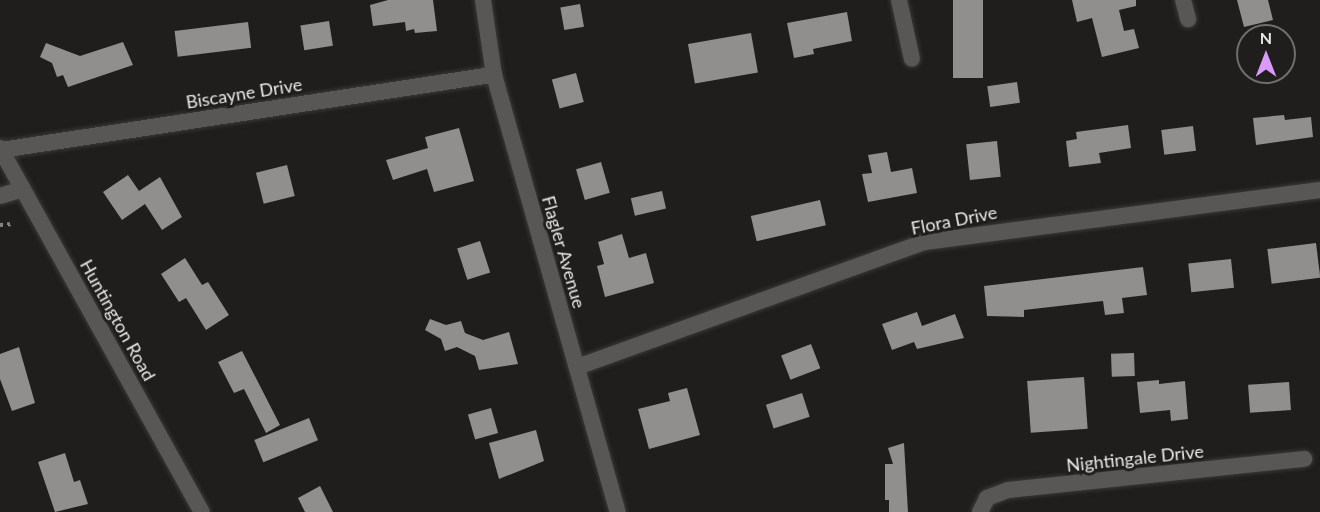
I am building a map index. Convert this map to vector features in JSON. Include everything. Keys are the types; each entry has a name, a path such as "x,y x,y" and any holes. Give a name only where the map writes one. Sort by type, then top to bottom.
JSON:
{"street":[{"name":"Flagler Avenue","path":"483,0 494,75 618,512"},
{"path":"899,0 912,59"},
{"path":"1183,0 1188,19"},
{"name":"Biscayne Drive","path":"1,148 494,75"},
{"name":"Huntington Road","path":"1,148 202,512"},
{"path":"0,196 23,189"},
{"name":"Flora Drive","path":"577,367 925,242 1320,190"},
{"name":"Nightingale Drive","path":"981,512 987,498 1008,490 1304,459"}],"path":[{"path":"0,225 13,224"}],"building":[{"path":"388,0 433,0 437,31 415,33 414,29 406,31 405,22 373,26 370,5"},
{"path":"953,0 983,0 983,78 953,78"},
{"path":"1072,0 1136,0 1136,6 1119,10 1124,31 1134,29 1139,48 1102,57 1092,18 1077,22"},
{"path":"1237,0 1268,0 1273,20 1243,24"},
{"path":"580,4 584,27 564,30 560,7"},
{"path":"847,12 852,41 813,49 814,54 794,58 787,23"},
{"path":"329,21 333,46 304,50 300,26"},
{"path":"248,22 251,48 178,57 175,31"},
{"path":"751,33 758,72 695,84 688,44"},
{"path":"123,42 133,65 68,87 63,75 57,77 52,63 40,57 46,43 80,56"},
{"path":"576,73 584,102 560,108 552,79"},
{"path":"1017,82 1020,103 990,107 987,86"},
{"path":"1284,115 1285,120 1311,117 1313,137 1256,145 1253,118"},
{"path":"1128,125 1131,148 1099,153 1101,163 1069,167 1066,141 1077,139 1076,132"},
{"path":"1193,126 1196,151 1164,155 1161,130"},
{"path":"459,128 474,181 434,192 427,169 393,180 386,160 428,148 425,137"},
{"path":"997,141 1001,177 970,180 966,144"},
{"path":"887,152 891,172 912,168 917,193 868,202 862,174 872,173 868,155"},
{"path":"601,162 610,193 585,200 576,169"},
{"path":"287,165 295,196 264,204 256,173"},
{"path":"128,175 139,191 160,177 182,217 162,230 145,204 122,220 103,192"},
{"path":"662,191 666,209 635,216 631,198"},
{"path":"820,200 826,225 757,241 751,216"},
{"path":"622,234 629,258 646,253 654,283 605,297 597,266 604,264 598,242"},
{"path":"480,241 490,272 467,280 457,248"},
{"path":"1316,243 1320,278 1272,284 1267,249"},
{"path":"185,258 202,285 208,282 229,315 206,330 186,298 179,302 161,274"},
{"path":"1231,259 1234,288 1191,292 1188,263"},
{"path":"1143,267 1147,295 1122,298 1124,313 1105,315 1103,301 1024,310 1024,317 987,316 984,286"},
{"path":"917,312 922,326 955,314 964,338 917,349 914,342 892,350 882,324"},
{"path":"430,319 446,325 461,321 465,333 483,340 509,332 518,364 479,370 475,356 457,347 445,351 441,339 425,330"},
{"path":"811,344 820,368 790,380 781,355"},
{"path":"19,347 35,403 12,411 0,379 0,354"},
{"path":"242,351 280,425 266,433 244,389 234,393 218,362"},
{"path":"1134,353 1135,376 1112,377 1111,354"},
{"path":"1084,377 1088,429 1031,433 1027,381"},
{"path":"1159,380 1159,384 1185,381 1188,419 1171,421 1170,410 1140,413 1137,382"},
{"path":"1289,382 1291,410 1250,413 1248,385"},
{"path":"687,388 700,435 649,449 638,409 670,401 668,393"},
{"path":"802,393 810,417 774,429 766,405"},
{"path":"491,408 498,433 475,440 468,415"},
{"path":"309,418 318,440 263,462 254,440"},
{"path":"536,430 544,461 499,479 489,443"},
{"path":"904,443 908,512 889,512 889,500 885,500 885,464 893,464 888,448"},
{"path":"65,453 74,482 80,480 88,504 55,512 38,462"},
{"path":"320,486 333,512 305,512 298,498"}]}
